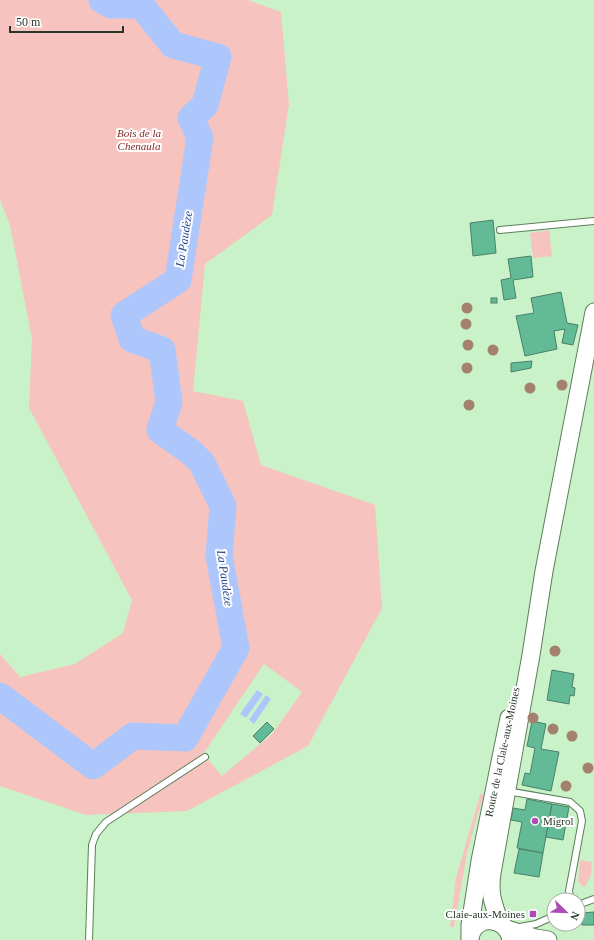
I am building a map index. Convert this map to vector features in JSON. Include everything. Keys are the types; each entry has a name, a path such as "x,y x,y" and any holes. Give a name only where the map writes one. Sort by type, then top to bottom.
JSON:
{"main road":[{"name":"Route de la Claie-aux-Moines","path":"470,939 470,925 480,861 501,790 531,655 544,571 594,312"},
{"name":"Route de la Claie-aux-Moines","path":"501,790 490,888 491,899 505,929"},
{"path":"470,939 473,930 482,922 493,920 505,929 548,940"}],"lane":[{"path":"500,230 594,221"},
{"path":"89,940 92,845 96,834 106,822 205,757"},
{"path":"501,790 570,802 580,811 582,821 569,892"},
{"path":"505,929 536,924 546,920"}],"green space":[{"name":"Bois de la Chenaula","path":"0,0 248,0 281,12 289,104 272,215 205,264 193,391 243,401 261,465 375,505 382,608 308,746 187,811 86,815 0,786 0,654 20,677 75,664 123,633 132,600 29,408 32,339 10,225 0,200","holes":["264,664 302,692 272,734 222,776 203,754"]},
{"path":"549,230 552,256 533,258 530,233"},
{"path":"484,793 467,853 454,927 450,927 456,878 480,795"},
{"path":"580,860 592,862 591,875 585,887 578,881"}],"water":[{"path":"257,690 263,694 246,718 240,714"},
{"path":"266,695 271,699 254,724 249,720"}],"building":[{"path":"493,220 496,253 473,256 470,223"},
{"path":"531,256 533,277 513,280 516,298 504,300 501,280 511,278 508,259"},
{"path":"561,292 567,323 578,325 573,345 562,343 565,329 554,331 557,349 525,356 516,316 534,313 531,298"},
{"path":"491,298 497,298 497,303 491,303"},
{"path":"532,361 531,368 511,372 511,363"},
{"path":"552,670 574,674 572,687 575,688 574,696 570,695 569,704 547,700"},
{"path":"532,721 546,724 541,749 559,752 551,791 522,785 525,773 530,774 535,748 527,746"},
{"path":"267,722 274,729 260,743 253,736"},
{"path":"527,799 552,804 543,853 517,848 522,822 511,820 513,808 525,810"},
{"path":"552,804 569,807 563,840 546,837"},
{"path":"519,849 543,853 539,877 514,873"},
{"path":"594,912 594,925 586,925 586,913"}],"waterway":[{"name":"La Paudèze","path":"0,696 93,766 133,736 185,738 236,648 219,556 223,506 202,463 192,453 160,430 169,402 162,350 132,339 124,315 178,280 200,138 191,118 205,105 218,57 173,45 141,5 111,5 102,0"}],"place":[{"name":"Migrol","path":"535,821"},
{"name":"Claie-aux-Moines","path":"533,914"}]}
